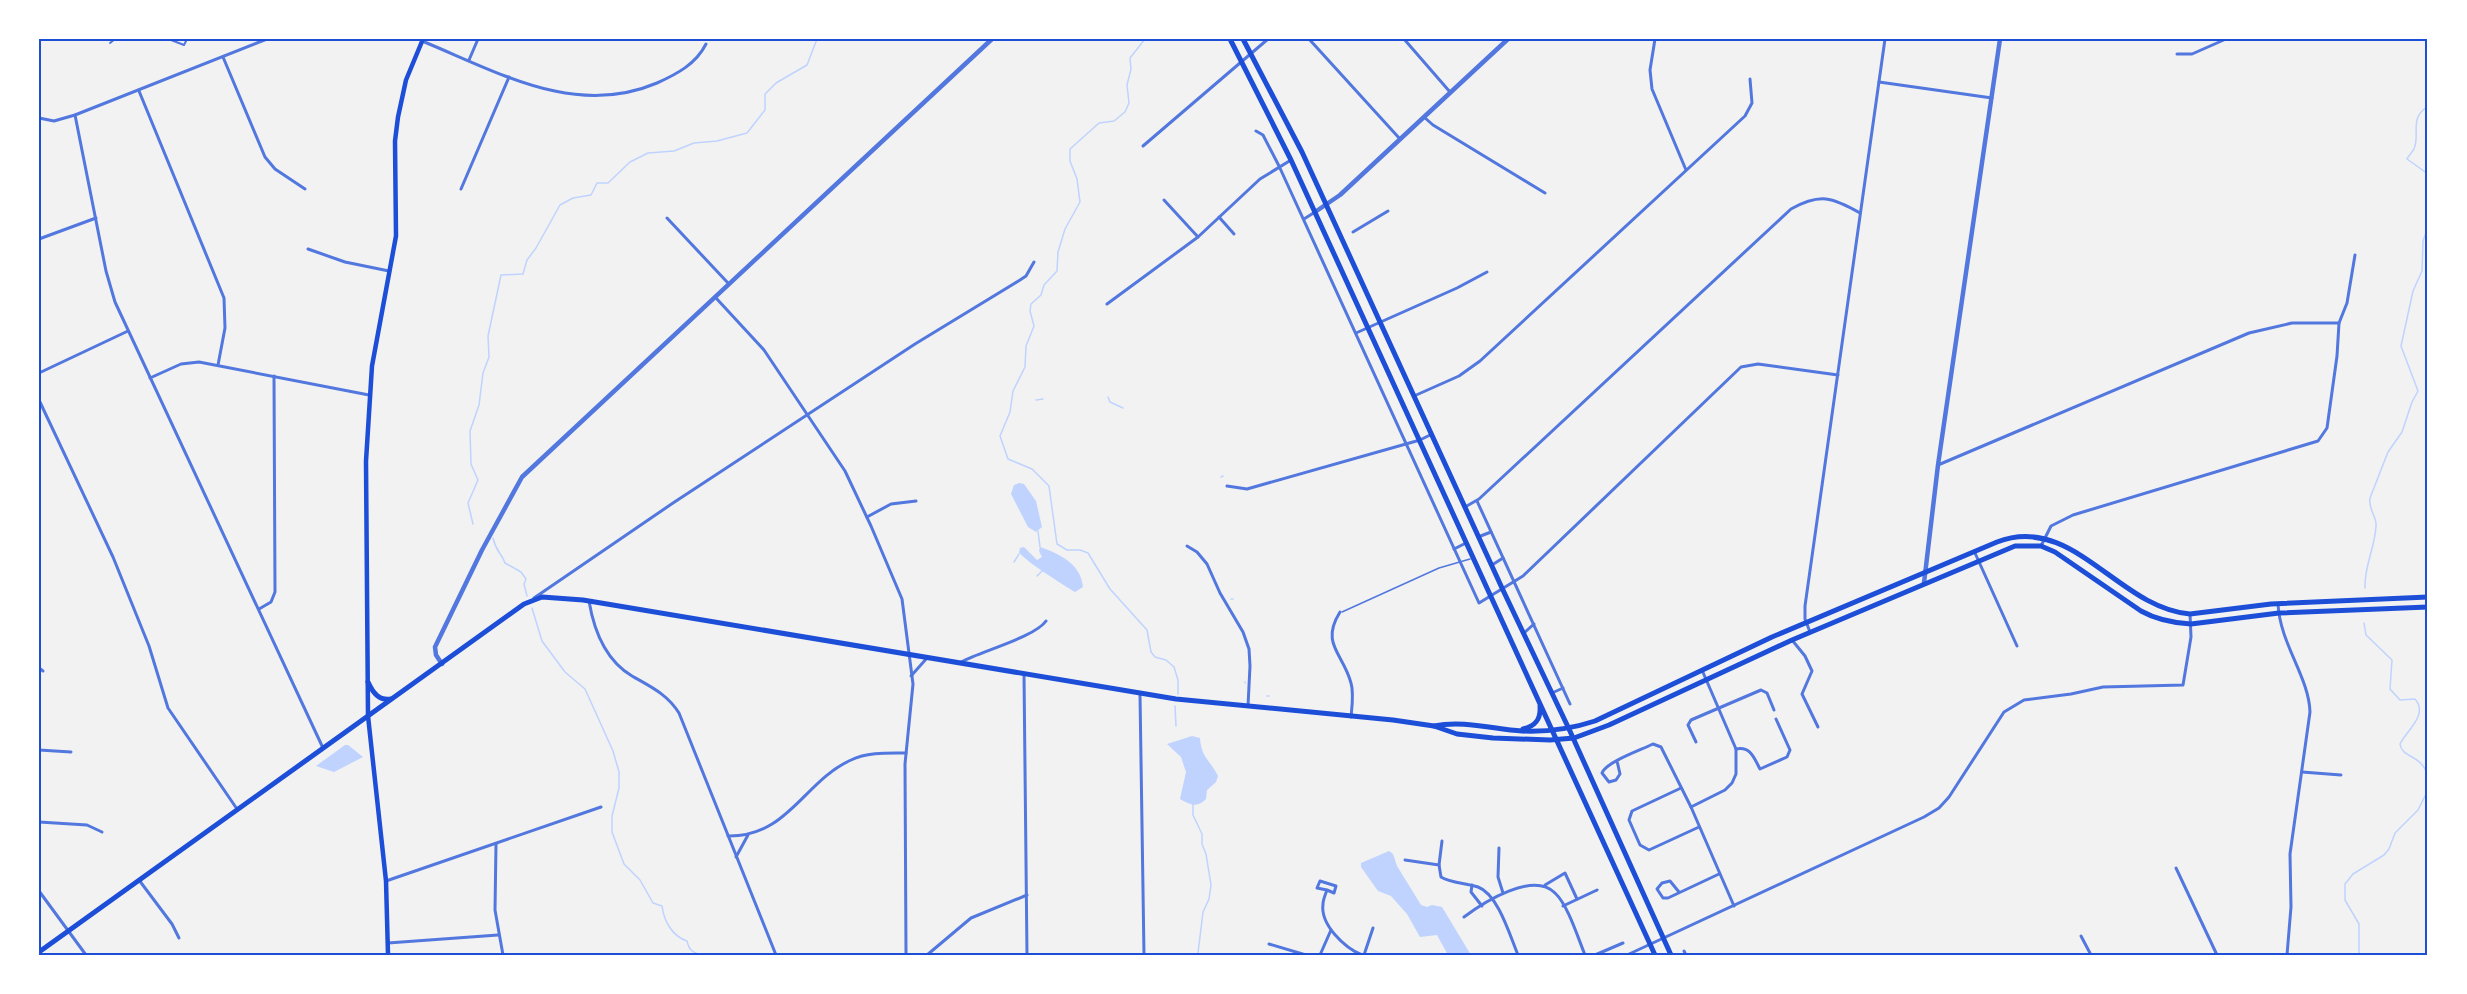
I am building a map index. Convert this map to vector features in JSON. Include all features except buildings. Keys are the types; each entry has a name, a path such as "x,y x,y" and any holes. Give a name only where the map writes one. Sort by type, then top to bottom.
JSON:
{"main road":[{"path":"1230,39 1291,160 1655,955"},
{"path":"1243,39 1302,152 1478,537 1574,738 1671,955"},
{"path":"388,955 386,881 368,716 366,531 369,395 374,351 391,272 396,236 397,125 403,91 422,40"},
{"path":"1434,726 1449,723 1515,730 1553,730 1569,729 1607,717 1806,622 1974,551 2018,535 2045,537 2068,548 2152,604 2177,613 2190,614 2278,604 2428,597"},
{"path":"39,952 533,599 553,597 589,601 1140,694 1248,708 1434,726 1457,734 1557,740 1574,738 1609,725 1810,632 2015,546 2041,546 2065,558 2147,614 2176,623 2191,624 2279,613 2428,607"},
{"path":"368,682 376,695 383,699 390,699 401,694"},
{"path":"1515,730 1528,728 1539,720 1541,713 1539,699"}],"street":[{"path":"110,43 115,39"},
{"path":"171,40 184,45 187,39"},
{"path":"39,118 50,121 75,114 139,91 267,39"},
{"path":"469,60 478,39"},
{"path":"442,664 436,655 435,647 479,557 522,477 992,39"},
{"path":"1143,146 1268,39"},
{"path":"1309,39 1400,139"},
{"path":"1404,39 1451,93"},
{"path":"1499,39 1503,44"},
{"path":"1304,219 1327,206 1508,39"},
{"path":"1655,39 1650,70 1652,89 1686,170"},
{"path":"1810,632 1806,622 1805,606 1885,39"},
{"path":"1924,583 1938,465 2000,39"},
{"path":"2176,54 2192,54 2226,39"},
{"path":"422,40 509,77 561,94 579,96 612,96 650,86 672,76 697,58 706,44"},
{"path":"223,57 265,157 275,170 305,189"},
{"path":"461,189 509,77"},
{"path":"1414,396 1459,376 1480,361 1748,112 1753,98 1750,80"},
{"path":"1879,82 1992,98"},
{"path":"139,91 224,298 226,318 218,365"},
{"path":"75,114 109,286 323,748"},
{"path":"1424,117 1545,193"},
{"path":"1256,131 1263,135 1279,166 1479,603 1490,594 1523,576 1741,367 1751,363 1838,375"},
{"path":"1107,304 1198,237 1260,178 1291,160"},
{"path":"1465,507 1477,501 1791,209 1807,201 1823,198 1837,201 1860,213"},
{"path":"1164,200 1198,237"},
{"path":"1353,232 1388,211"},
{"path":"1219,217 1234,234"},
{"path":"39,239 96,218"},
{"path":"667,218 728,284"},
{"path":"309,249 345,262 391,272"},
{"path":"2041,546 2054,523 2073,515 2313,443 2323,436 2327,428 2339,323 2347,303 2355,255"},
{"path":"533,599 592,557 807,416 1026,276 1034,262"},
{"path":"1356,333 1487,272"},
{"path":"714,296 764,350 845,471 902,599 913,699 906,753 906,955"},
{"path":"1938,465 2249,333 2292,323 2339,323"},
{"path":"39,373 128,331"},
{"path":"150,378 190,362 218,365 369,395"},
{"path":"258,610 271,602 275,592 274,376"},
{"path":"39,400 121,577 149,646 168,708 237,810"},
{"path":"1227,486 1247,489 1432,435"},
{"path":"867,517 891,504 916,501"},
{"path":"1477,501 1570,704"},
{"path":"1478,537 1491,532"},
{"path":"1454,549 1467,543"},
{"path":"1187,546 1197,552 1207,564 1220,593 1243,632 1249,649 1248,708"},
{"path":"1974,551 2017,646"},
{"path":"1492,565 1503,558"},
{"path":"589,601 594,625 609,657 622,670 663,693 679,713 776,955"},
{"path":"2278,604 2284,637 2310,706 2290,854 2291,906 2287,955"},
{"path":"1340,612 1330,633 1351,682 1352,717"},
{"path":"1627,955 1915,821 1938,808 1949,797 2004,712 2030,698 2062,696 2103,687 2183,685 2191,637 2190,614"},
{"path":"960,663 1035,632 1046,621"},
{"path":"1524,633 1534,624"},
{"path":"1792,640 1805,656 1812,671 1802,694 1818,727"},
{"path":"911,676 927,658"},
{"path":"1691,807 1725,790 1732,783 1736,774 1736,749 1702,670"},
{"path":"1024,674 1028,955"},
{"path":"1552,693 1563,688"},
{"path":"1696,742 1688,725 1691,720 1761,690 1767,693 1774,710"},
{"path":"1140,694 1144,955"},
{"path":"1736,749 1743,747 1749,750 1760,769 1787,757 1790,750 1776,719"},
{"path":"1617,761 1620,774 1616,780 1609,782 1603,776 1602,770 1617,761 1653,744 1661,747 1691,807 1734,906"},
{"path":"39,750 71,752"},
{"path":"728,836 748,835 785,815 848,760 875,754 906,753"},
{"path":"2302,772 2341,776"},
{"path":"1681,788 1632,811 1629,820 1640,846 1649,850 1699,827"},
{"path":"386,881 601,807"},
{"path":"39,822 87,825 102,832"},
{"path":"736,857 748,835"},
{"path":"1442,841 1439,865 1442,877 1483,889 1494,900 1518,955"},
{"path":"496,843 494,887 498,935 503,955"},
{"path":"1499,848 1498,877 1503,893"},
{"path":"1405,860 1439,865"},
{"path":"2176,868 2217,955"},
{"path":"1464,917 1503,893 1524,885 1545,885 1565,873 1577,899"},
{"path":"1679,892 1670,880 1662,883 1657,889 1663,898 1679,892 1719,874"},
{"path":"139,880 172,924 179,938"},
{"path":"1320,881 1336,886 1334,893 1327,890 1317,888 1320,881"},
{"path":"1472,885 1471,892 1482,906"},
{"path":"1545,885 1557,894 1585,955"},
{"path":"1327,890 1322,906 1331,930 1352,951 1363,955 1373,928"},
{"path":"1563,906 1597,890"},
{"path":"39,891 86,955"},
{"path":"927,955 970,918 1027,895"},
{"path":"1320,955 1331,930"},
{"path":"388,943 498,935"},
{"path":"2081,936 2091,955"},
{"path":"1595,955 1623,943"},
{"path":"1269,944 1306,955"}],"lane":[{"path":"1340,612 1459,561 1474,558"}],"water":[{"path":"1024,484 1036,501 1042,527 1036,532 1028,527 1011,494 1014,485"},
{"path":"1024,547 1037,560 1042,557 1040,547 1068,561 1078,572 1083,587 1075,592 1044,572 1019,552 1020,548"},
{"path":"1192,736 1200,738 1204,754 1218,776 1216,782 1207,790 1206,799 1197,805 1180,799 1186,772 1181,757 1167,744"},
{"path":"345,745 363,757 334,772 316,766"},
{"path":"1389,851 1393,854 1397,866 1421,905 1442,907 1471,955 1448,955 1437,935 1420,937 1407,914 1391,896 1378,891 1361,867 1361,863"}],"waterway":[{"path":"473,524 468,503 478,480 471,464 470,431 479,405 483,373 489,357 488,336 501,275 523,274 527,260 560,205 573,198 591,195 597,183 608,183 630,162 648,153 674,151 694,143 717,141 747,133 765,110 765,94 776,83 807,65 817,39"},
{"path":"1145,39 1130,58 1131,69 1127,85 1129,103 1125,112 1114,121 1099,123 1070,149 1070,161 1077,179 1080,202 1065,229 1058,252 1057,271 1044,285 1041,295 1031,304 1030,311 1034,326 1026,346 1025,367 1013,391 1010,412 1000,436 1008,459 1032,469 1049,486 1057,544 1067,550 1080,550 1088,553 1110,589 1147,630 1151,652 1155,657 1166,660 1174,667 1178,680 1178,694"},
{"path":"2428,106 2417,120 2414,150 2407,159 2428,174"},
{"path":"2365,588 2366,572 2376,526 2370,498 2388,452 2402,432 2418,391 2401,346 2413,291 2422,271 2423,241 2428,227"},
{"path":"1108,397 1110,402 1123,408"},
{"path":"1036,400 1043,399"},
{"path":"1038,531 1040,547"},
{"path":"493,538 505,563 521,572 526,579 524,584 527,596"},
{"path":"1014,562 1019,554"},
{"path":"1037,576 1043,570"},
{"path":"532,608 542,641 565,672 585,689 613,751 619,772 619,788 612,816 612,832 624,864 640,880 653,903 662,906 673,932 687,941 691,950 701,955"},
{"path":"2364,623 2366,635 2392,660 2390,689 2400,700 2415,699 2419,705 2418,717 2400,744 2404,752 2421,763 2428,776"},
{"path":"1175,706 1176,726"},
{"path":"2359,955 2359,924 2345,900 2345,884 2353,874 2384,855 2395,833 2418,810 2428,790"},
{"path":"1193,804 1193,815 1202,834 1211,885 1209,899 1203,912 1198,953"}]}
